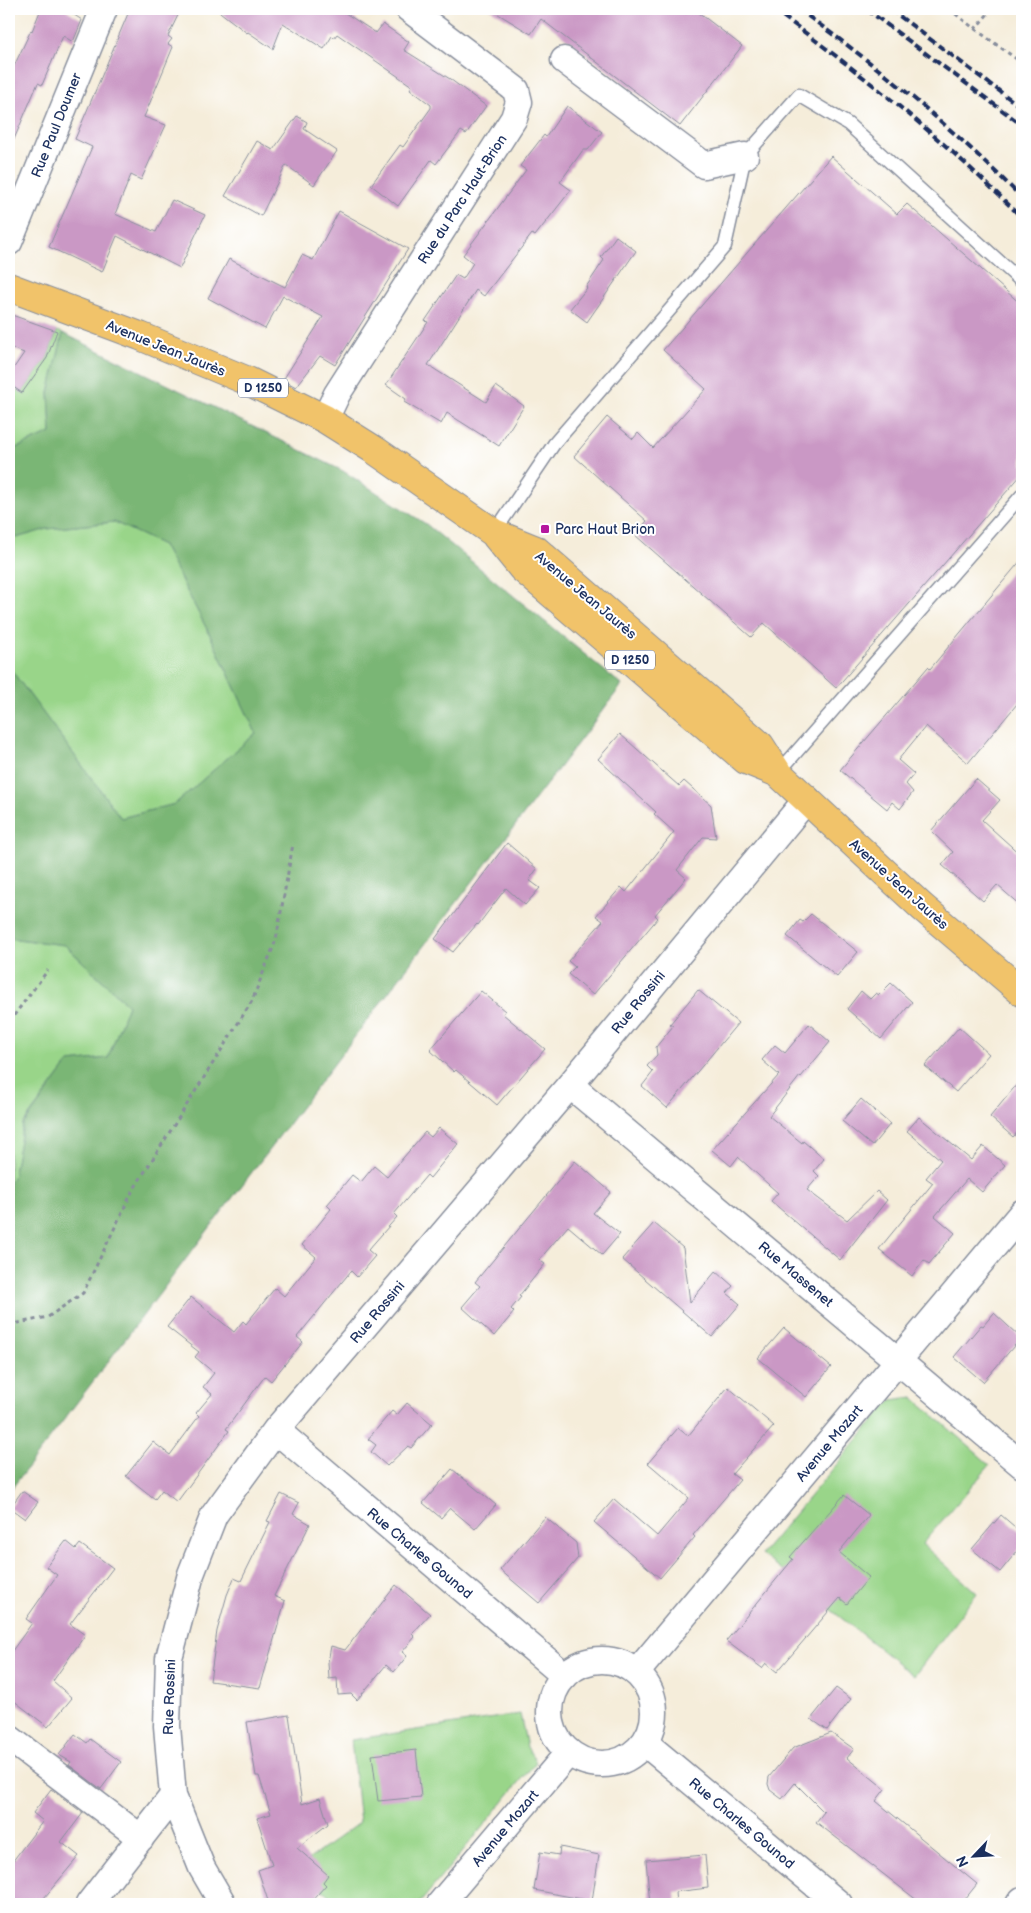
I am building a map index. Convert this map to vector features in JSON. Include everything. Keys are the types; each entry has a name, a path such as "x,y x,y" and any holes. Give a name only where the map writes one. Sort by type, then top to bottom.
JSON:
{"main road":[{"name":"Avenue Jean Jaurès","path":"9,287 140,336 248,381 325,419 376,451 494,533 522,568 746,760 778,773 922,907 1022,992"}],"street":[{"name":"Rue Paul Doumer","path":"9,242 104,9"},
{"name":"Rue du Parc Haut-Brion","path":"325,419 343,386 514,118 519,102 516,90 409,9"},
{"path":"564,60 704,165 745,156"},
{"name":"Rue Rossini","path":"223,1904 202,1868 173,1796 167,1726 169,1658 191,1574 214,1515 276,1430 570,1084 807,799"},
{"name":"Rue Massenet","path":"570,1084 1022,1465"},
{"name":"Avenue Mozart","path":"636,1673 1022,1213"},
{"name":"Rue Charles Gounod","path":"276,1430 565,1676"},
{"path":"608,1660 623,1664 636,1673 646,1684 652,1698 654,1714 652,1729 645,1743 633,1755 618,1762 600,1765 583,1761 569,1752 558,1740 551,1724 550,1715 550,1706 555,1690 565,1676 577,1666 592,1661 608,1660"},
{"path":"9,1738 141,1838"},
{"name":"Rue Charles Gounod","path":"645,1743 839,1904"},
{"name":"Avenue Mozart","path":"440,1904 569,1752"},
{"path":"90,1904 173,1796"},
{"path":"1019,1904 1022,1900"}],"lane":[{"path":"494,533 554,444 726,246 745,156 799,95 848,124 1022,282"},
{"path":"778,773 1022,495"}],"path":[{"path":"949,9 1022,63"},
{"path":"976,30 992,9"},
{"path":"9,1325 48,1317 83,1293 132,1192 252,1001 276,940 293,844"},
{"path":"9,1022 48,970"}],"green space":[{"path":"57,331 63,333 49,393 51,433 9,451 9,384 22,393 47,358"},
{"path":"63,333 343,471 426,524 622,685 9,1492 9,1182 13,1178 23,1125 69,1062 108,1058 128,1005 65,945 9,938 9,667 121,818 175,804 256,733 211,637 163,545 114,522 47,529 16,538 9,530 9,451 51,433 49,393"},
{"path":"114,522 163,545 211,637 256,733 175,804 121,818 9,667 9,530 16,538 47,529"},
{"path":"9,938 65,945 128,1005 108,1058 69,1062 23,1124 13,1178 9,1182"},
{"path":"913,1397 990,1465 922,1544 977,1593 914,1676 761,1554 891,1400"},
{"path":"520,1714 527,1747 536,1762 419,1904 339,1904 297,1868 360,1822 351,1740"}],"building":[{"path":"41,9 65,9 82,20 73,42 63,36 42,85 38,83 9,151 9,77"},
{"path":"130,9 181,9 168,36 172,39 168,44 173,47 144,117 166,125 141,180 131,175 115,214 156,232 172,200 205,215 180,268 117,236 102,272 49,247 92,147 75,139"},
{"path":"216,9 339,9 376,33 383,24 409,42 404,50 450,79 486,106 466,134 461,131 436,164 431,160 398,206 371,185 400,145 403,147 431,108 431,105 410,89 412,86 337,34 334,38 332,36 324,49 283,23 273,49 247,33"},
{"path":"490,9 694,9 742,46 680,126 541,19 531,34"},
{"path":"567,106 602,132 588,150 583,150 560,182 571,190 535,236 532,234 484,296 476,290 428,365 486,402 496,386 524,406 499,446 447,413 441,424 404,402 406,399 386,385 428,322 425,321 456,275 463,279 473,263 463,255 526,170 520,166 544,135 546,137"},
{"path":"297,116 307,122 304,129 337,151 314,185 286,165 261,216 225,196 257,141 273,150"},
{"path":"831,156 897,214 907,204 1022,305 1022,474 836,688 764,623 751,637 635,535 647,521 574,456 607,417 633,439 638,433 653,448 706,389 663,350"},
{"path":"339,211 408,249 335,365 320,356 296,387 283,380 323,317 283,296 265,329 208,298 229,259 285,287 302,255 313,260"},
{"path":"616,236 636,251 587,322 570,309 587,288 604,260 601,257"},
{"path":"9,314 57,331 47,358 22,393 9,384 9,375 24,353 9,347"},
{"path":"1022,559 1022,698 968,763 926,726 898,760 914,774 906,784 913,792 900,809 892,802 887,809 840,770 928,667 930,669"},
{"path":"620,734 679,786 684,781 711,805 716,838 703,837 677,870 686,878 655,915 658,918 593,995 568,974 575,967 568,961 603,921 596,916 621,887 626,892 674,832 654,814 656,812 598,759"},
{"path":"976,779 1000,800 982,820 1022,856 1022,907 997,885 983,901 942,865 953,852 931,831"},
{"path":"507,843 537,869 529,880 540,888 525,905 506,888 478,925 453,952 435,939"},
{"path":"811,914 858,952 837,977 787,936 800,920 803,922"},
{"path":"891,983 912,1002 881,1039 847,1009 861,991 870,999 876,993 879,995"},
{"path":"698,990 738,1023 667,1108 642,1086 653,1072 647,1066 657,1055 656,1047 673,1026 670,1024"},
{"path":"481,991 505,1011 503,1014 545,1049 497,1105 456,1070 454,1072 430,1050"},
{"path":"809,1024 830,1042 800,1076 769,1116 824,1159 814,1171 819,1176 807,1190 847,1220 877,1191 887,1200 840,1260 771,1201 778,1193 738,1157 731,1166 712,1150 779,1075 762,1060 775,1045 785,1053"},
{"path":"959,1027 989,1054 956,1092 925,1066"},
{"path":"1022,1078 1022,1127 1013,1137 990,1117"},
{"path":"861,1099 890,1124 872,1146 842,1121"},
{"path":"919,1117 971,1160 983,1146 1005,1165 982,1192 967,1179 935,1216 955,1233 929,1264 924,1260 912,1276 879,1249 933,1183 926,1178 941,1160 907,1131"},
{"path":"439,1128 458,1144 430,1178 427,1175 394,1214 397,1217 368,1250 375,1256 357,1277 351,1271 297,1337 303,1342 271,1381 265,1376 226,1429 229,1431 177,1502 162,1490 155,1499 126,1476 153,1442 170,1455 199,1416 196,1413 212,1394 203,1387 214,1373 195,1357 199,1352 167,1327 191,1297 234,1332 243,1321 246,1324 275,1288 284,1296 316,1257 302,1245 331,1209 327,1205 352,1175 361,1182 374,1166 387,1177 425,1132 431,1137"},
{"path":"575,1161 611,1192 593,1213 620,1234 602,1255 568,1226 539,1260 545,1264 519,1296 521,1297 511,1309 514,1312 494,1336 462,1307 480,1286 475,1282"},
{"path":"654,1223 683,1248 690,1302 716,1271 733,1286 727,1293 740,1304 712,1337 622,1259"},
{"path":"994,1313 1021,1338 983,1382 954,1357 981,1325 983,1326"},
{"path":"784,1328 831,1367 806,1397 758,1358"},
{"path":"728,1387 774,1426 732,1474 740,1480 693,1535 695,1537 660,1578 594,1522 614,1499 657,1536 689,1498 648,1463 678,1428 688,1436"},
{"path":"407,1403 432,1424 411,1448 408,1446 387,1466 371,1452 376,1445 368,1439 392,1411 397,1415"},
{"path":"452,1469 496,1505 475,1529 450,1508 441,1518 423,1503"},
{"path":"22,1491 38,1502 25,1519 10,1508"},
{"path":"281,1494 299,1503 293,1514 310,1524 274,1596 285,1601 260,1688 210,1681 217,1631 227,1595 234,1578 241,1581 270,1522 267,1521"},
{"path":"844,1495 869,1515 839,1552 869,1577 847,1604 840,1598 777,1672 766,1663 762,1668 726,1641 793,1559 790,1557"},
{"path":"1001,1515 1022,1533 1022,1545 1000,1572 972,1549"},
{"path":"545,1517 576,1543 578,1558 539,1603 500,1570"},
{"path":"66,1541 76,1549 80,1544 113,1568 70,1624 85,1635 53,1681 72,1698 48,1727 9,1697 9,1655 32,1623 26,1619 57,1575 46,1567"},
{"path":"396,1585 430,1614 412,1634 415,1637 402,1652 407,1656 394,1672 386,1665 357,1700 351,1694 338,1695 337,1678 329,1679 328,1662 331,1646 345,1650"},
{"path":"836,1688 851,1699 827,1730 811,1719"},
{"path":"289,1715 302,1804 320,1798 328,1824 297,1848 328,1875 323,1882 326,1885 309,1904 269,1904 258,1870 272,1865 257,1818 271,1814 259,1776 256,1776 247,1722"},
{"path":"831,1733 854,1749 847,1758 885,1789 876,1801 977,1884 961,1904 922,1904 816,1822 824,1812 795,1783 782,1799 770,1790 768,1784 769,1777 793,1748"},
{"path":"75,1734 87,1743 90,1739 121,1762 101,1789 69,1765 71,1762 59,1755"},
{"path":"416,1750 421,1797 378,1801 372,1755"},
{"path":"51,1789 83,1813 61,1842 79,1856 39,1904 9,1904 9,1866 43,1821 33,1813"},
{"path":"560,1847 599,1855 592,1901 534,1890 540,1852 559,1855"},
{"path":"705,1855 708,1888 675,1892 676,1904 650,1904 646,1860"}],"railway":[{"path":"773,9 838,58 933,135 1022,218"},
{"path":"798,9 886,75 969,147 1022,198"},
{"path":"866,9 1022,125"},
{"path":"890,9 1022,108"}],"place":[{"name":"Parc Haut Brion","path":"545,529"}]}
